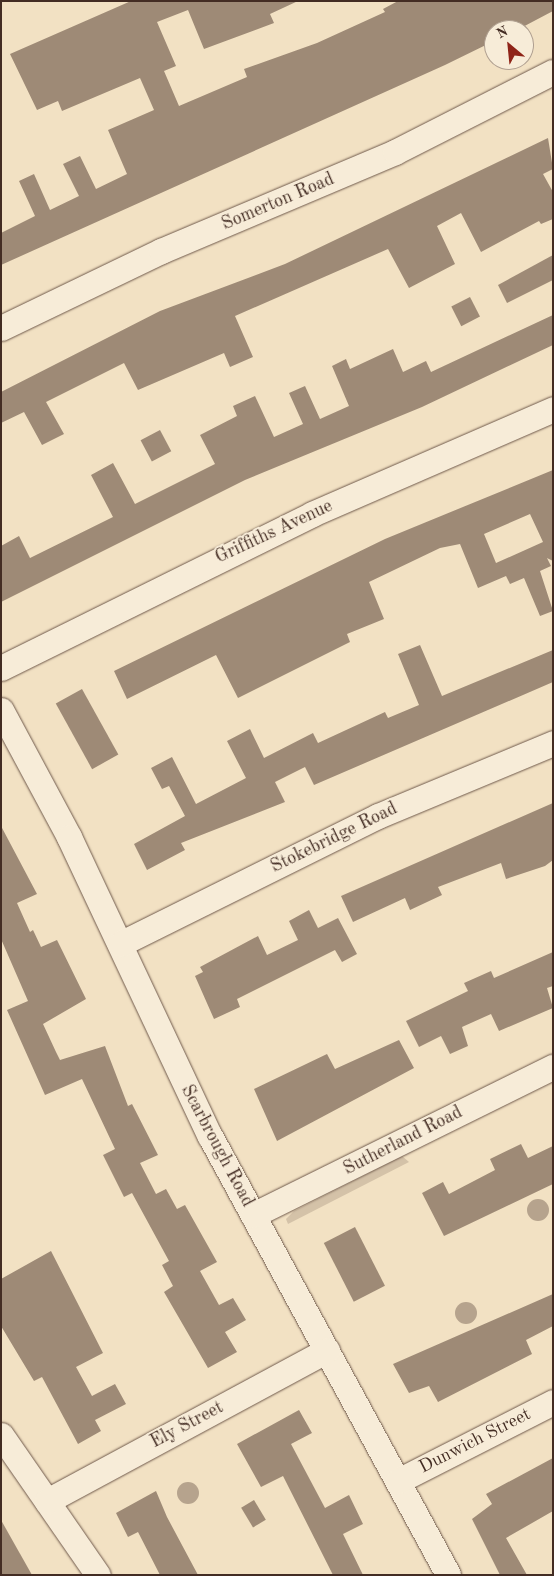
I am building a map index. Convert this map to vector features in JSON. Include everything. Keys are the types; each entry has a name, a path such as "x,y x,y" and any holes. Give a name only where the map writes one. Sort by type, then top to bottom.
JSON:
{"street":[{"name":"Somerton Road","path":"1,328 161,251 395,152 553,72"},
{"name":"Griffiths Avenue","path":"1,668 278,530 553,409"},
{"name":"Scarbrough Road","path":"1,710 120,944 182,1078 253,1216 448,1575"},
{"name":"Stokebridge Road","path":"120,944 378,816 553,743"},
{"name":"Sutherland Road","path":"253,1216 553,1067"},
{"name":"Ely Street","path":"47,1501 327,1350"},
{"name":"Dunwich Street","path":"398,1481 553,1402"},
{"path":"1,1435 98,1575"}],"shaded area":[{"path":"402,1156 409,1162 288,1224 286,1219 294,1211"},
{"path":"538,1199 546,1202 549,1210 546,1218 538,1221 530,1218 527,1210 530,1202"},
{"path":"466,1302 474,1305 477,1313 474,1321 466,1324 458,1321 455,1313 458,1305"},
{"path":"188,1482 196,1485 199,1493 196,1501 188,1504 180,1501 177,1493 180,1485"}],"building":[{"path":"131,1 298,1 270,14 274,23 204,49 188,10 157,22 176,66 164,71 179,106 247,77 244,69 317,43 385,12 383,9 398,1 553,1 553,11 534,21 484,20 484,46 1,265 1,233 35,216 19,181 34,174 50,210 79,196 63,164 80,156 96,189 127,174 108,130 154,110 140,78 62,111 58,101 37,110 10,54"},
{"path":"548,138 553,169 543,174 553,192 553,219 541,224 539,221 481,252 461,213 437,226 455,264 409,288 388,249 235,316 253,357 230,367 224,353 138,390 124,363 46,402 64,434 42,445 24,412 1,423 1,392 160,311 285,264"},
{"path":"553,255 553,280 507,303 498,285"},
{"path":"470,297 480,317 461,326 451,307"},
{"path":"553,315 553,345 422,407 245,480 1,602 1,546 19,536 30,558 113,517 91,475 113,463 135,504 215,464 200,435 237,416 233,406 255,396 274,437 303,424 289,393 305,386 320,419 349,406 332,366 346,359 350,369 393,349 403,372 426,361 431,372"},
{"path":"160,430 171,451 152,462 141,440"},
{"path":"553,470 553,561 547,558 551,566 540,571 553,611 540,616 524,578 510,584 506,576 478,588 460,544 440,548 369,582 384,619 347,634 350,642 238,698 216,655 127,699 114,671 385,539","holes":["530,514 543,542 496,563 484,534"]},
{"path":"420,645 442,696 553,650 553,682 314,785 305,767 275,782 285,802 181,843 185,850 147,870 134,844 185,816 169,786 162,789 151,768 172,757 196,804 246,778 227,741 250,729 264,758 313,733 318,743 385,712 388,718 419,705 398,654"},
{"path":"82,689 118,755 92,769 56,704"},
{"path":"553,803 553,860 545,866 506,879 501,863 438,887 442,895 410,910 405,898 353,922 341,896"},
{"path":"1,826 37,894 17,903 30,932 33,930 41,947 57,940 86,999 43,1024 56,1052 60,1060 105,1046 128,1106 132,1104 158,1155 140,1163 156,1194 166,1189 177,1209 185,1205 217,1262 200,1271 219,1305 233,1298 246,1320 225,1332 237,1352 208,1368 164,1292 173,1286 162,1265 169,1261 132,1193 124,1197 103,1155 115,1149 82,1079 45,1095 7,1010 28,1001 1,939"},
{"path":"309,910 318,928 338,918 357,954 342,962 335,950 237,999 240,1007 214,1019 195,976 203,972 200,967 258,936 267,955 298,940 289,921"},
{"path":"553,952 553,986 547,988 553,1008 499,1031 491,1014 462,1027 468,1046 450,1054 441,1036 419,1047 406,1021 468,991 464,983 491,971 494,978"},
{"path":"399,1040 414,1068 277,1141 254,1089 327,1054 335,1069"},
{"path":"521,1144 528,1158 553,1146 553,1184 444,1236 422,1193 443,1182 449,1194 495,1170 490,1159"},
{"path":"355,1227 385,1286 354,1302 324,1243"},
{"path":"51,1251 103,1353 76,1367 92,1396 115,1384 126,1404 95,1420 101,1431 78,1444 42,1377 34,1381 1,1326 1,1279"},
{"path":"553,1294 553,1326 526,1340 532,1354 438,1402 429,1386 409,1393 393,1364"},
{"path":"299,1410 312,1433 291,1444 325,1508 349,1495 363,1524 343,1534 363,1575 333,1575 283,1476 261,1487 237,1444"},
{"path":"553,1458 553,1511 506,1538 527,1575 500,1575 472,1519 492,1504 486,1494"},
{"path":"156,1491 167,1517 198,1575 160,1575 138,1532 128,1537 116,1513"},
{"path":"254,1500 266,1520 253,1527 241,1508"},
{"path":"1,1520 32,1575 1,1575"}]}
